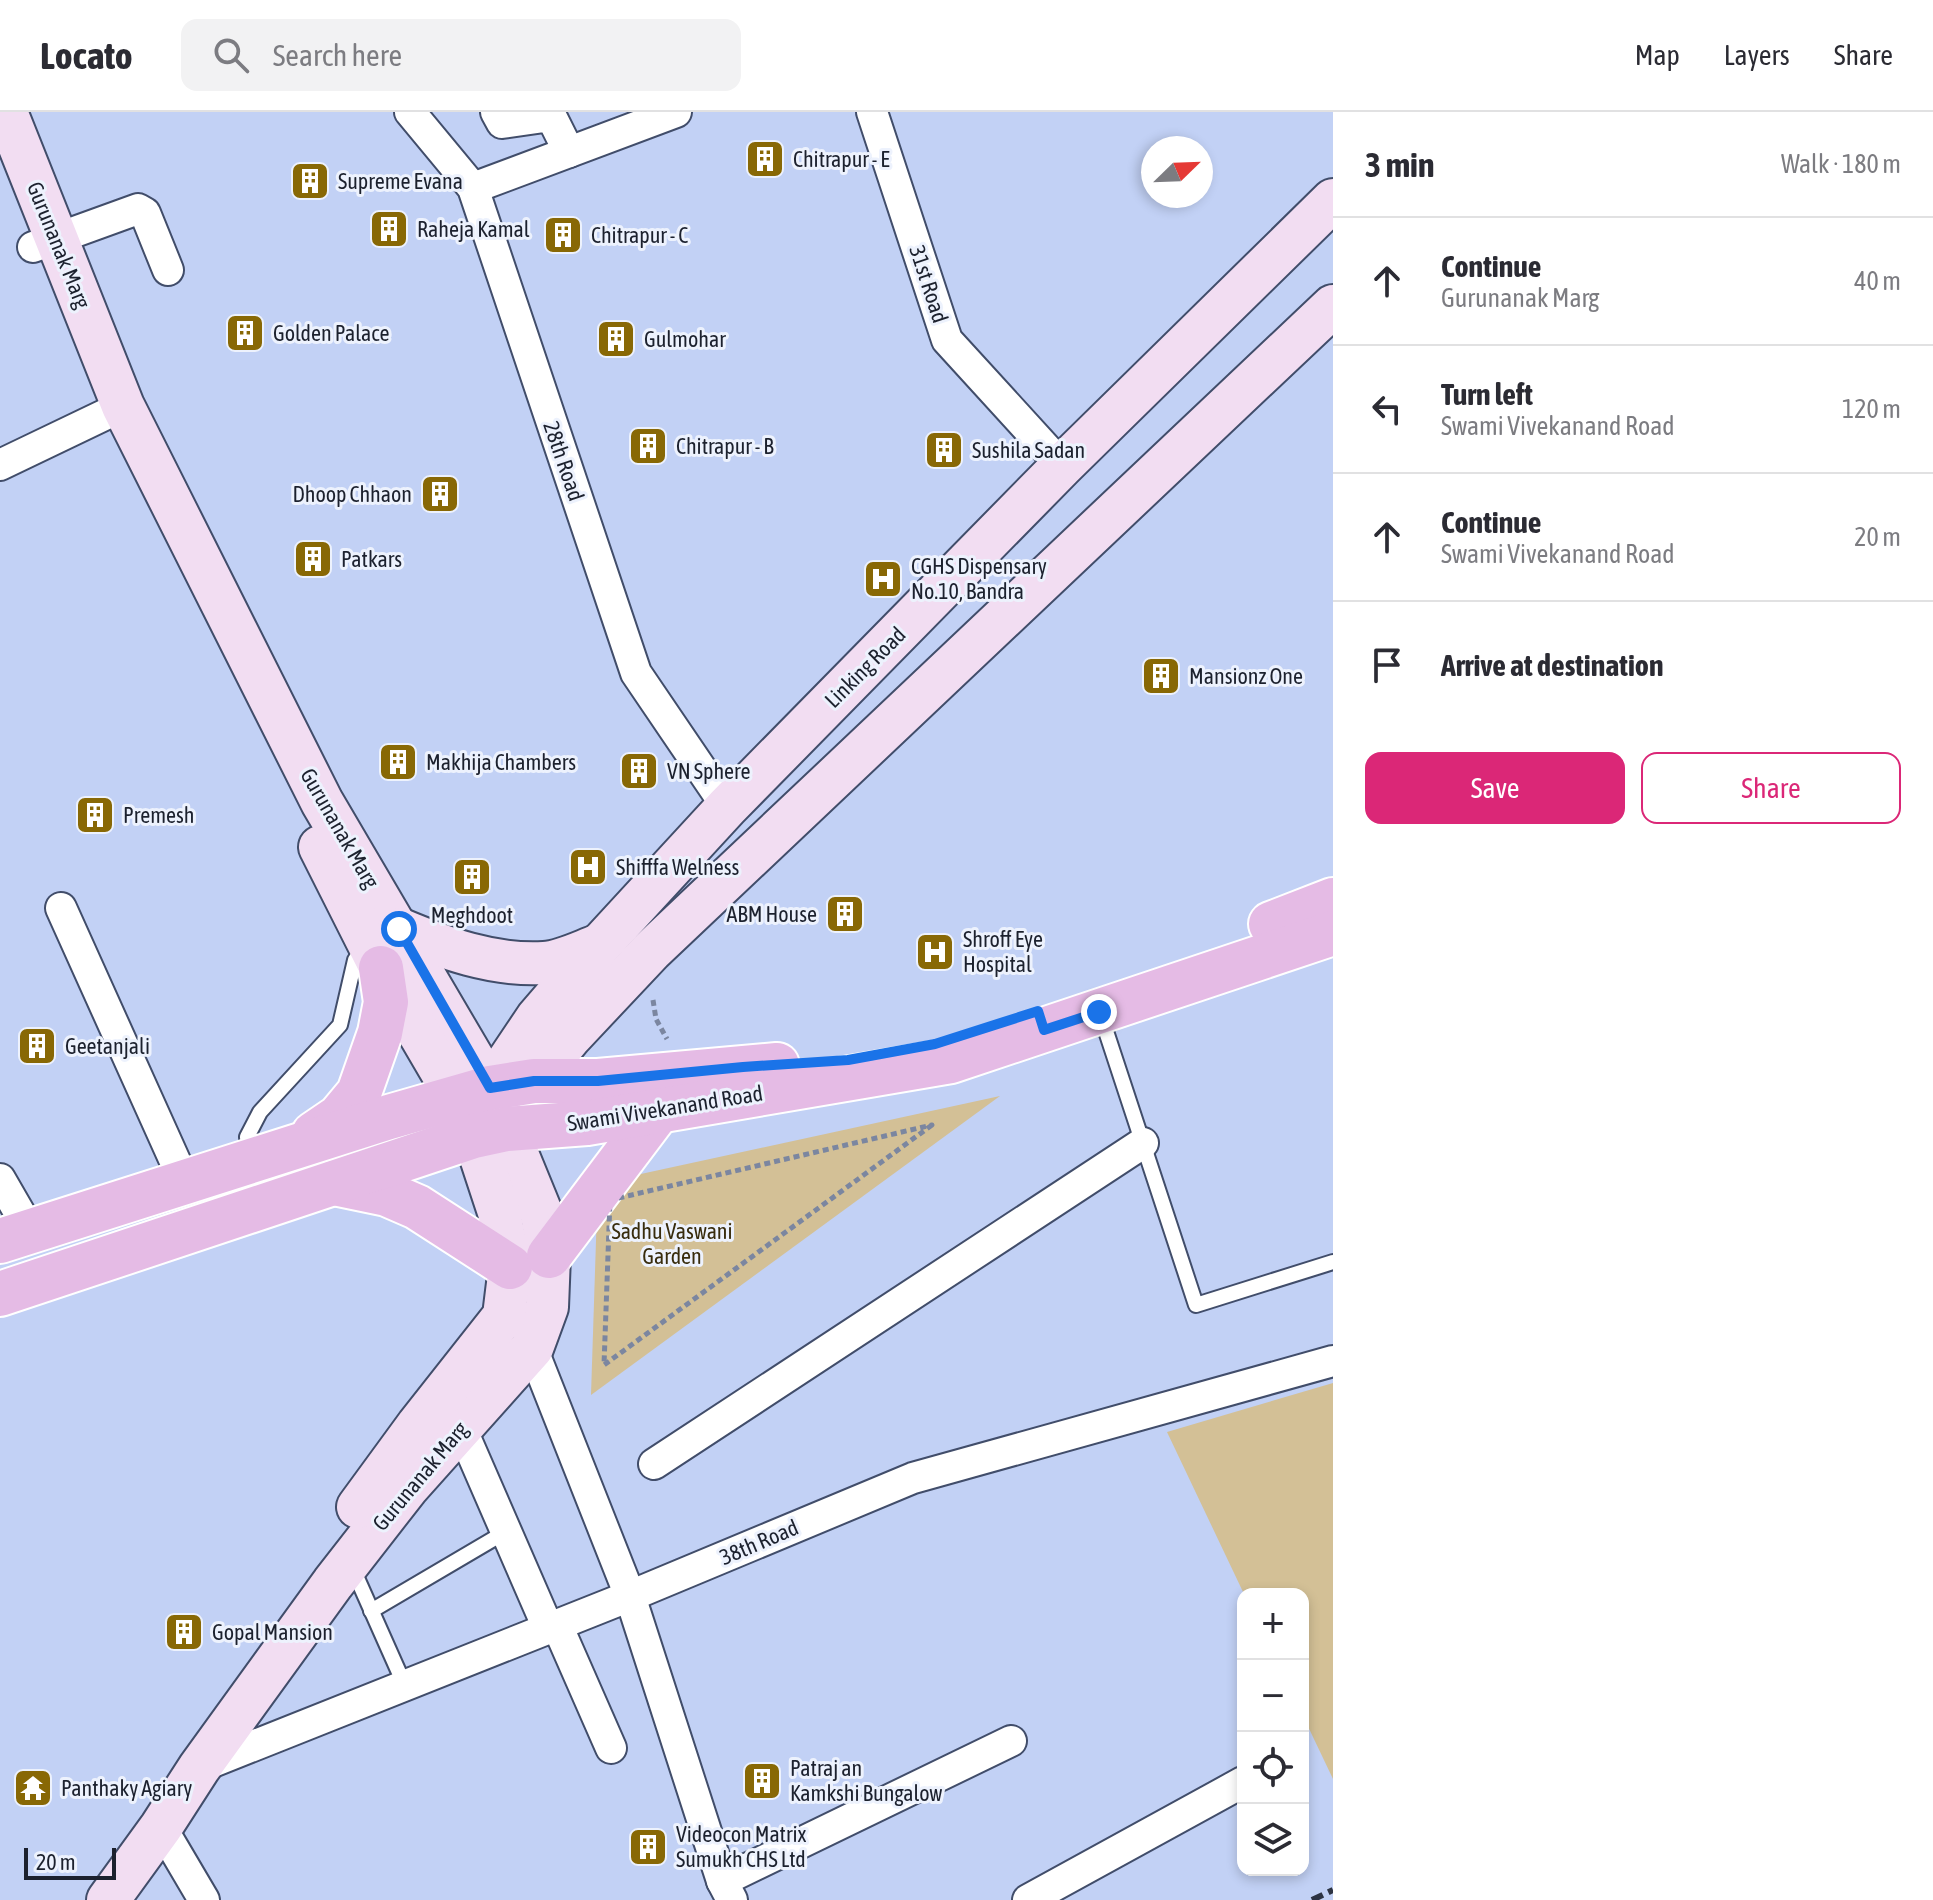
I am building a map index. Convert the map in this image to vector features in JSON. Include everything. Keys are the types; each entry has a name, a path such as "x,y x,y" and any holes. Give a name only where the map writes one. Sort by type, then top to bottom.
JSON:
{"main road":[{"name":"Gurunanak Marg","path":"6,112 45,243 113,411 383,946 482,1113 499,1212 530,1262 547,1307 532,1348 407,1488 350,1561 199,1768 108,1900"},
{"name":"Gurunanak Marg","path":"0,166 45,243"},
{"name":"Linking Road","path":"482,1113 537,1018 727,807 1062,466 1333,200"},
{"path":"534,1081 571,1036 651,951 1333,306"},
{"name":"Swami Vivekanand Road","path":"15,1236 389,1117 482,1113 587,1123 951,1061 1041,1021 1093,993 1333,900"},
{"name":"Swami Vivekanand Road","path":"0,1294 333,1182 482,1113 534,1081 598,1081 848,1060 935,1044 1099,1012 1333,933"},
{"path":"292,1150 339,1117 359,1093 380,1033 386,1002 383,946 445,949 492,960 546,963 599,946"},
{"path":"333,1182 387,1194 530,1262 659,1110"},
{"name":"Gurunanak Marg","path":"81,1900 170,1767 418,1425 504,1316 530,1262"}],"street":[{"name":"28th Road","path":"410,112 473,188 636,673 727,807"},
{"path":"496,112 502,123 551,116 569,152"},
{"path":"473,188 569,152 625,121 676,112"},
{"name":"31st Road","path":"872,112 947,340 1062,466"},
{"path":"45,243 138,209 145,213 168,270"},
{"path":"0,465 113,411"},
{"path":"61,908 184,1181"},
{"path":"654,1464 1143,1143"},
{"path":"0,1179 15,1236"},
{"path":"532,1348 619,1600 663,1746 727,1891 1011,1741"},
{"name":"38th Road","path":"199,1768 913,1478 1333,1361"},
{"path":"461,1428 611,1748"},
{"path":"1028,1900 1237,1785"},
{"path":"161,1827 204,1900"}],"lane":[{"path":"249,1162 247,1137 260,1112 340,1025 355,960 383,946"},
{"path":"1099,1012 1196,1305 1333,1262"},
{"path":"371,1611 507,1531"},
{"path":"350,1561 405,1686"}],"path":[{"path":"651,951 650,989 656,1019 668,1042 697,1071"},
{"path":"932,1125 868,1171 604,1365 610,1200 932,1125"}],"green space":[{"name":"Sadhu Vaswani Garden","path":"1000,1096 591,1395 597,1210 627,1177"},
{"path":"1333,1383 1333,1779 1309,1729 1309,1588 1241,1588 1167,1432"}],"railway":[{"path":"1312,1900 1333,1890"}],"place":[{"name":"Chitrapur - E","path":"765,159"},
{"name":"Supreme Evana","path":"310,181"},
{"name":"Raheja Kamal","path":"389,229"},
{"name":"Chitrapur - C","path":"563,235"},
{"name":"Golden Palace","path":"245,333"},
{"name":"Gulmohar","path":"616,339"},
{"name":"Chitrapur - B","path":"648,446"},
{"name":"Sushila Sadan","path":"944,450"},
{"name":"Dhoop Chhaon","path":"440,494"},
{"name":"Patkars","path":"313,559"},
{"name":"CGHS Dispensary No.10, Bandra","path":"883,579"},
{"name":"Mansionz One","path":"1161,676"},
{"name":"Makhija Chambers","path":"398,762"},
{"name":"VN Sphere","path":"639,771"},
{"name":"Premesh","path":"95,815"},
{"name":"Shifffa Welness","path":"588,867"},
{"name":"Meghdoot","path":"472,877"},
{"name":"ABM House","path":"845,914"},
{"name":"Shroff Eye Hospital","path":"935,952"},
{"name":"Geetanjali","path":"37,1046"},
{"name":"Gopal Mansion","path":"184,1632"},
{"name":"Patraj an Kamkshi Bungalow","path":"762,1781"},
{"name":"Panthaky Agiary","path":"33,1788"},
{"name":"Videocon Matrix Sumukh CHS Ltd","path":"648,1847"}],"route":[{"path":"399,929 490,1088 534,1081 598,1081 848,1060 935,1044 1038,1011 1044,1030 1099,1012"}]}
